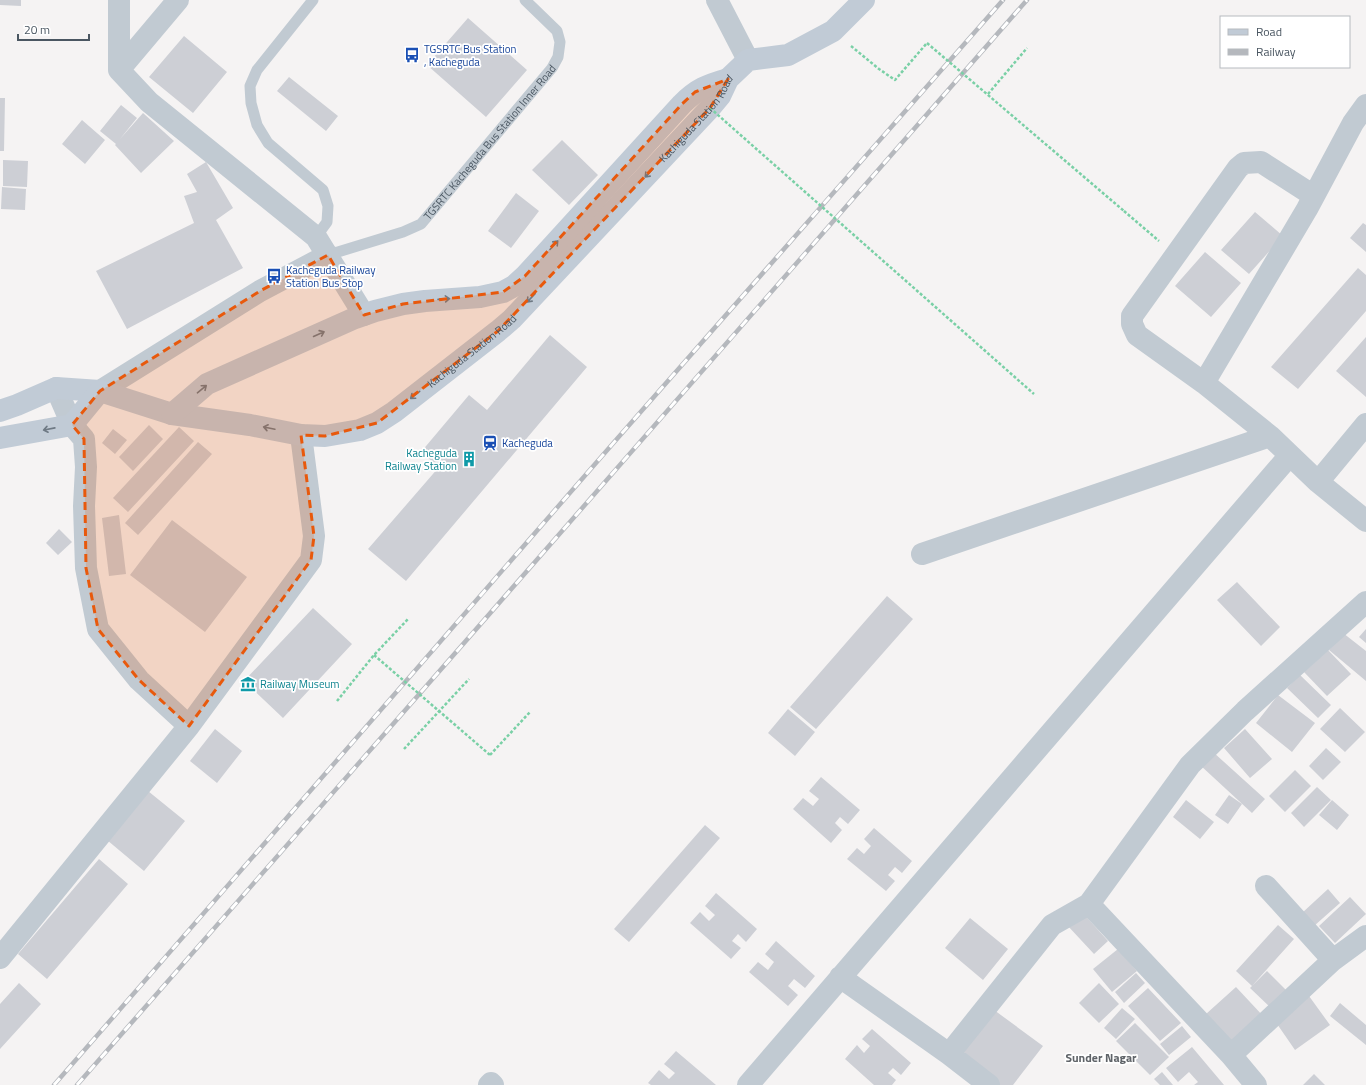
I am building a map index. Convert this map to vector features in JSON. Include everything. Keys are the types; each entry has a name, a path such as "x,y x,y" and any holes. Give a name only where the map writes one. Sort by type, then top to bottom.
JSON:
{"main road":[{"path":"728,79 748,60 788,55 833,31 864,0"},
{"name":"Kachiguda Station Road","path":"0,411 56,388 100,391 172,414 250,424 301,435 325,436 360,430 377,423 394,412 498,331 710,108 720,96 728,79"},
{"name":"Kachiguda Station Road","path":"172,414 207,384 364,315 403,304 480,297 503,292 514,286 525,276 682,104 695,92 712,83 728,79"},
{"path":"0,438 72,424 100,391"}],"street":[{"path":"119,0 119,70 149,102 316,237 364,315"},
{"path":"119,70 178,0"},
{"path":"717,0 748,60"},
{"path":"1204,383 1314,196 1352,124 1366,106"},
{"path":"1314,196 1261,162 1244,163 1132,316 1132,324 1137,336 1204,383 1270,436 1318,482 1366,521"},
{"path":"100,391 260,291 328,256"},
{"path":"56,388 72,424 84,440 86,468 84,506 86,568 98,629 139,680 189,726"},
{"path":"1318,482 1366,424"},
{"path":"0,958 189,726 311,560 314,536 301,435"},
{"path":"922,554 1270,436"},
{"path":"748,1085 1290,455"},
{"path":"949,1054 1052,925 1089,904 1190,765 1245,711 1366,602"},
{"path":"1266,886 1333,960"},
{"path":"1089,904 1231,1055 1256,1085"},
{"path":"1231,1055 1333,960 1366,936"},
{"path":"840,977 949,1054 989,1085"},
{"path":"489,1085 491,1083 493,1085"}],"lane":[{"path":"313,0 256,70 250,86 251,103 257,125 268,143 323,190 328,206 327,222 316,237"},
{"name":"TGSRTC Kacheguda Bus Station Inner Road","path":"328,256 403,232 421,224 552,68 558,56 560,42 557,31 525,0"}],"path":[{"path":"833,31 879,69 895,80 927,43 1161,242 1164,238"},
{"path":"988,94 1027,48"},
{"path":"710,108 1034,394"},
{"path":"338,701 374,655 409,618"},
{"path":"374,655 490,755 530,712"},
{"path":"404,749 469,679"}],"highlighted area":[{"path":"728,79 710,108 498,331 377,423 325,436 301,435 314,536 311,560 189,726 139,680 98,629 86,568 84,439 72,425 100,391 260,291 328,255 364,315 403,304 503,292 525,276 682,104 695,92"}],"building":[{"path":"0,0 21,0 21,6 0,5"},
{"path":"468,18 527,70 486,117 427,65"},
{"path":"184,36 227,72 193,113 149,77"},
{"path":"289,77 338,116 326,131 277,91"},
{"path":"0,98 5,98 4,151 0,151"},
{"path":"121,105 137,118 120,139 143,113 174,141 141,173 115,145 116,144 100,131"},
{"path":"82,120 105,140 85,164 62,144"},
{"path":"562,140 598,175 569,205 532,170"},
{"path":"3,160 28,161 27,187 3,186"},
{"path":"206,162 233,208 216,220 243,268 127,329 96,271 194,223 184,196 197,192 187,174"},
{"path":"2,187 26,189 25,210 1,209"},
{"path":"516,193 539,211 511,248 488,231"},
{"path":"1255,212 1283,236 1249,274 1221,250"},
{"path":"1363,223 1366,225 1366,252 1350,238"},
{"path":"1205,252 1241,283 1211,317 1175,286"},
{"path":"1358,268 1366,275 1366,311 1298,389 1271,367"},
{"name":"Kacheguda Railway Station","path":"550,335 587,367 406,581 368,549 439,467 421,452 469,395 487,410"},
{"path":"1366,337 1366,397 1336,371"},
{"path":"149,425 163,439 133,471 119,457"},
{"path":"179,427 194,441 128,512 113,498"},
{"path":"113,429 127,440 115,454 102,443"},
{"path":"198,442 212,454 138,535 125,523"},
{"path":"119,515 126,574 109,576 102,518"},
{"path":"172,520 247,577 205,632 130,575"},
{"path":"59,529 72,542 58,555 46,543"},
{"path":"1237,582 1280,627 1261,646 1217,600"},
{"path":"887,596 913,619 816,729 790,707"},
{"path":"313,608 352,644 283,718 244,681"},
{"path":"1366,629 1366,643 1359,637"},
{"path":"1343,633 1366,651 1366,681 1329,650"},
{"path":"1328,650 1351,674 1327,696 1304,672"},
{"path":"1300,675 1331,705 1318,718 1287,688"},
{"path":"1278,695 1315,723 1292,752 1256,723"},
{"path":"1340,708 1365,732 1345,752 1320,729"},
{"path":"788,709 815,732 795,756 768,733"},
{"path":"215,729 242,751 217,783 190,761"},
{"path":"1245,729 1272,759 1250,778 1224,748"},
{"path":"1326,748 1341,762 1323,780 1309,766"},
{"path":"1213,752 1265,799 1252,813 1200,765"},
{"path":"1295,770 1311,786 1285,812 1269,796"},
{"path":"821,777 860,810 848,824 840,817 835,823 842,830 831,843 793,809 803,798 813,806 819,799 809,791"},
{"path":"1317,787 1331,800 1304,827 1291,813"},
{"path":"148,791 185,821 144,871 107,840"},
{"path":"1229,795 1242,804 1228,824 1215,815"},
{"path":"1186,800 1214,822 1200,839 1173,817"},
{"path":"1332,800 1349,815 1337,830 1319,815"},
{"path":"705,825 720,838 629,942 614,929"},
{"path":"874,828 912,861 902,873 895,867 888,875 895,881 886,891 847,859 857,848 864,854 871,846 864,839"},
{"path":"99,859 128,884 47,979 18,954"},
{"path":"1328,889 1340,903 1314,926 1302,913"},
{"path":"716,893 757,929 746,942 738,934 732,941 741,948 731,959 690,923 700,912 709,921 715,915 705,906"},
{"path":"1350,897 1366,914 1335,943 1319,926"},
{"path":"1082,912 1108,941 1094,954 1067,925"},
{"path":"970,918 1008,949 983,980 945,948"},
{"path":"1278,925 1294,939 1252,986 1236,971"},
{"path":"776,941 815,976 805,988 794,979 788,986 798,995 788,1006 749,972 758,962 768,970 774,962 765,954"},
{"path":"1118,949 1137,971 1112,992 1093,969"},
{"path":"1267,971 1288,992 1272,1009 1250,988"},
{"path":"1136,973 1145,983 1124,1003 1115,992"},
{"path":"19,983 41,1004 0,1049 0,1004"},
{"path":"1099,983 1119,1004 1099,1023 1079,1003"},
{"path":"1236,987 1264,1017 1234,1044 1206,1014"},
{"path":"1148,988 1181,1023 1160,1041 1128,1006"},
{"path":"1309,996 1330,1025 1295,1050 1275,1021"},
{"path":"1340,1003 1366,1025 1366,1045 1330,1016"},
{"path":"990,1007 1043,1046 1013,1085 998,1085 956,1054"},
{"path":"1122,1008 1135,1019 1116,1039 1104,1028"},
{"path":"1135,1023 1169,1057 1150,1075 1116,1041"},
{"path":"1182,1026 1191,1037 1169,1055 1160,1044"},
{"path":"872,1029 911,1063 901,1075 893,1068 888,1073 896,1080 892,1085 874,1085 845,1059 857,1045 864,1053 870,1046 862,1039"},
{"path":"1192,1047 1224,1085 1194,1085 1198,1082 1189,1072 1178,1082 1166,1068"},
{"path":"676,1051 716,1085 651,1085 648,1083 659,1070 669,1079 675,1073 664,1064"},
{"path":"1162,1072 1173,1085 1160,1085 1154,1079"},
{"path":"1314,1074 1325,1085 1303,1085"}],"railway":[{"path":"54,1085 616,440 1003,0"},
{"path":"77,1085 1027,0"}],"place":[{"name":"TGSRTC Bus Station , Kacheguda","path":"412,55"},
{"name":"Kacheguda Railway Station Bus Stop","path":"274,276"},
{"name":"Kacheguda","path":"490,443"},
{"name":"Kacheguda Railway Station","path":"469,459"},
{"name":"Railway Museum","path":"248,684"}],"district":[{"name":"Sunder Nagar","path":"1101,1057"}]}
